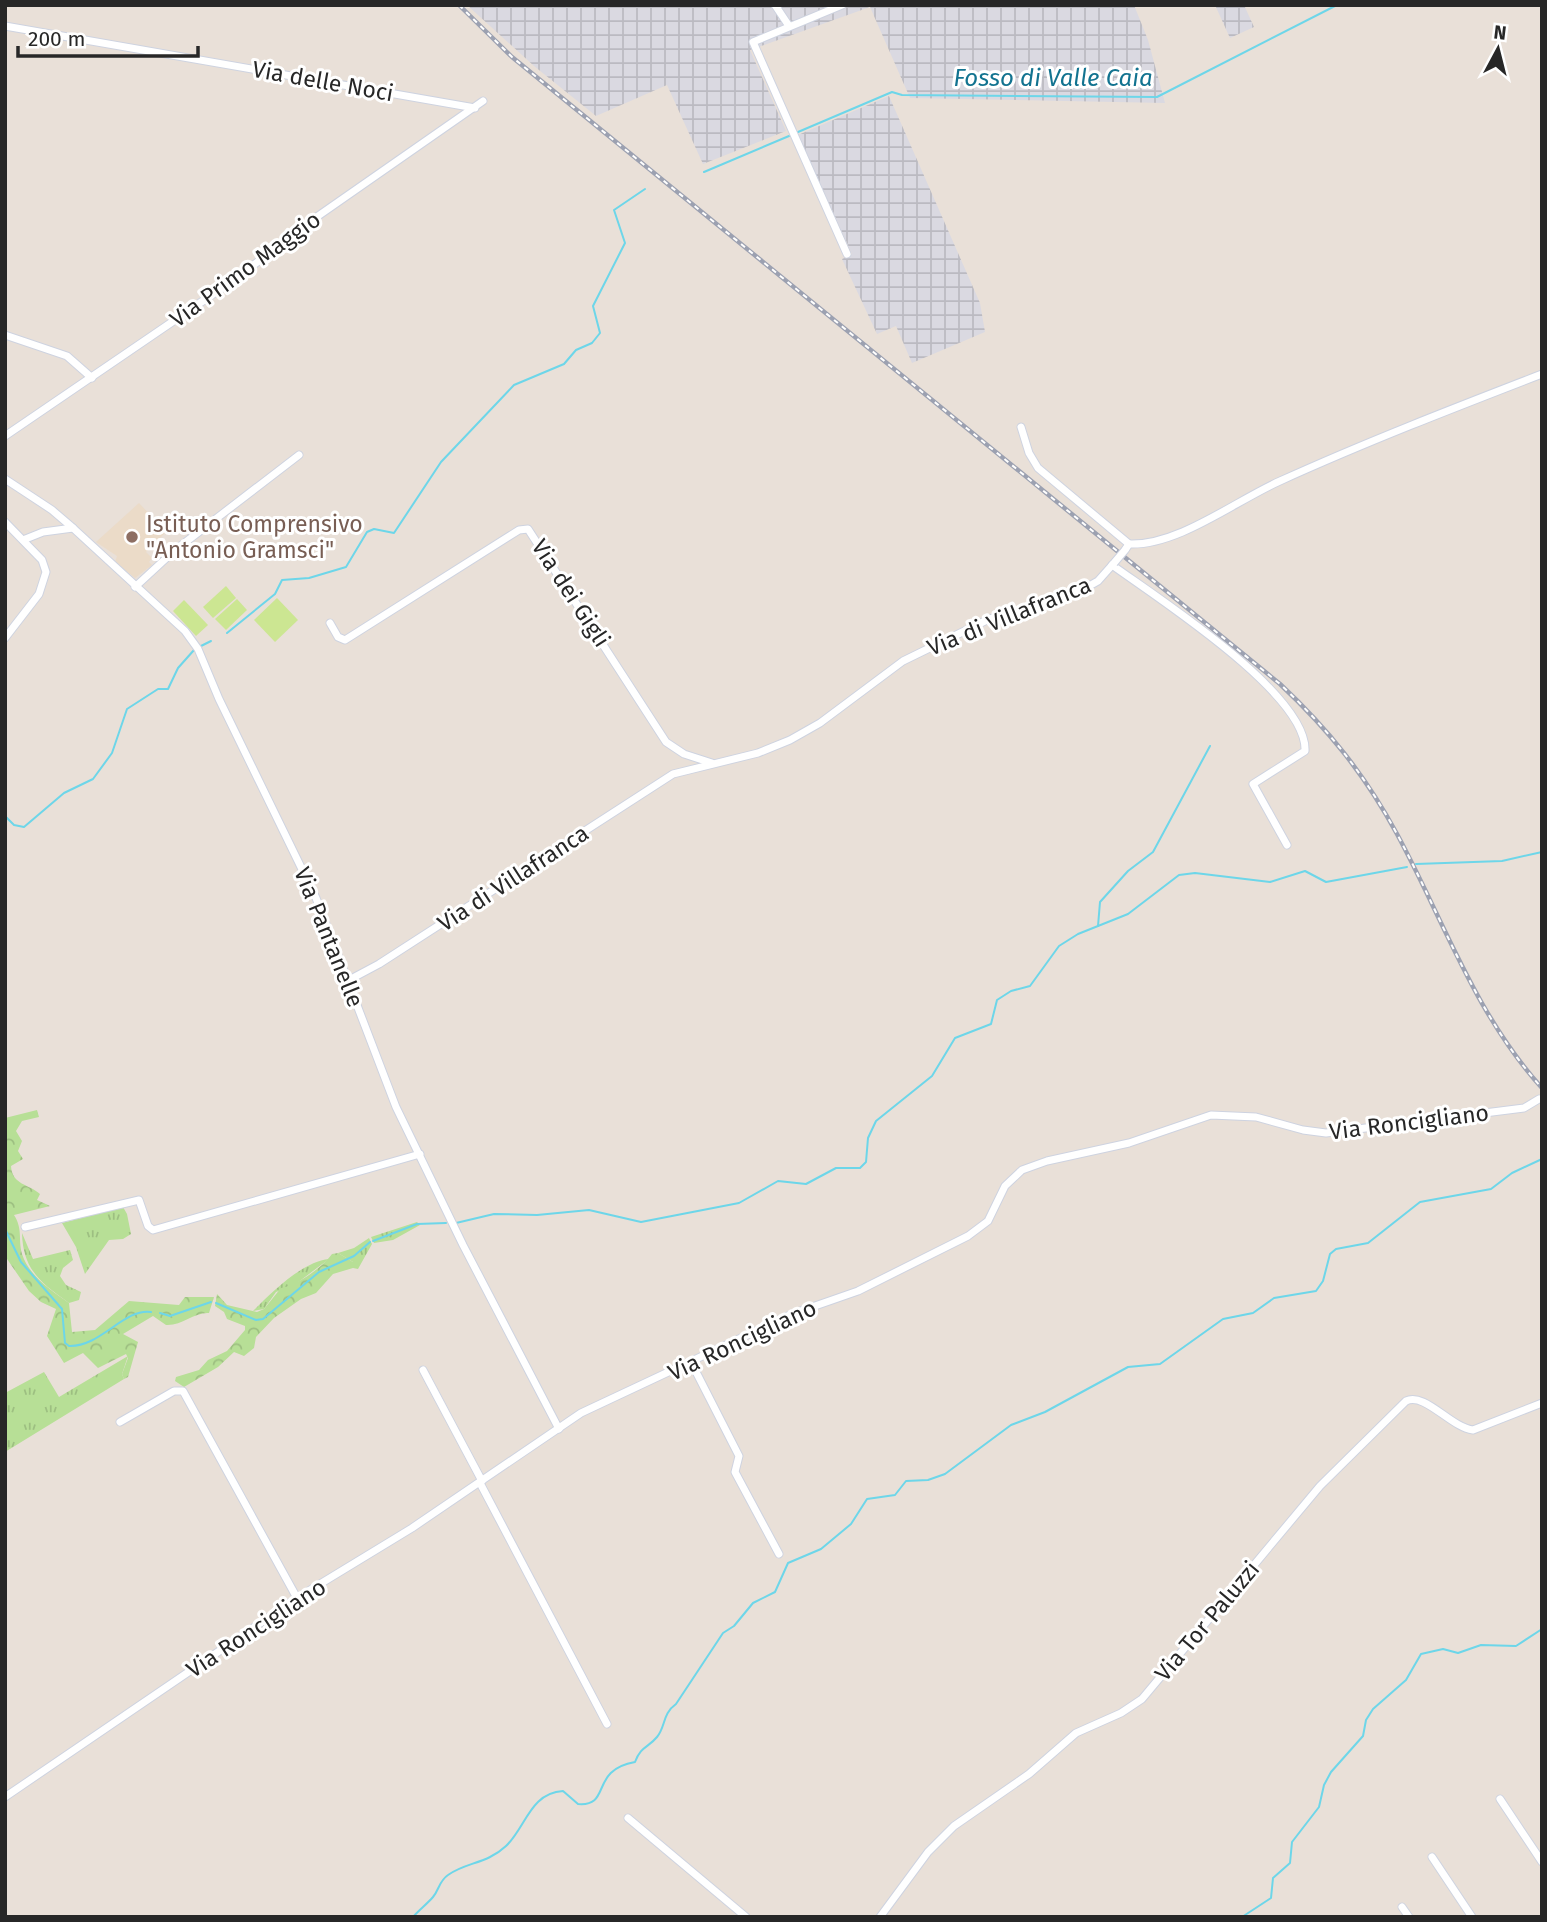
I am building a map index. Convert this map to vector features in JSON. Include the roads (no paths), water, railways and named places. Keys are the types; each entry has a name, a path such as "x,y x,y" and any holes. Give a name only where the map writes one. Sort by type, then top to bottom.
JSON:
{"street":[{"path":"775,5 789,26"},
{"path":"842,5 753,42 847,254"},
{"name":"Via delle Noci","path":"5,26 475,108"},
{"name":"Via Primo Maggio","path":"5,436 92,378 483,101"},
{"path":"5,335 67,356 92,378"},
{"path":"1021,427 1031,457 1042,471 1127,547 1159,542 1279,481 1459,405 1542,374"},
{"path":"135,587 174,551 299,455"},
{"name":"Via Pantanelle","path":"5,479 49,507 73,528 185,631 198,649 219,699 316,898 349,979 383,1078 457,1235 558,1429"},
{"path":"5,522 43,562 46,574 39,594 5,638"},
{"path":"23,540 43,532 73,528"},
{"name":"Via dei Gigli","path":"330,623 338,637 345,640 519,530 528,528 666,742 681,752 716,764"},
{"name":"Via di Villafranca","path":"349,979 379,964 673,774 716,764 790,740 820,723 898,663 989,619 1075,594 1098,581 1127,547"},
{"path":"1113,564 1231,651 1273,693 1290,715 1303,738 1305,751 1253,784 1287,845"},
{"name":"Via Roncigliano","path":"5,1797 297,1598 356,1565 594,1406 796,1312 858,1291 968,1236 990,1218 1010,1180 1040,1163 1129,1143 1211,1115 1256,1117 1308,1132 1326,1133 1524,1108 1539,1099"},
{"path":"25,1227 139,1200 148,1226 153,1230 419,1154"},
{"path":"691,1362 738,1455 735,1472 779,1554"},
{"path":"423,1370 607,1724"},
{"path":"120,1422 174,1391 183,1391 297,1598"},
{"name":"Via Tor Paluzzi","path":"880,1917 928,1852 954,1826 1033,1771 1079,1731 1121,1713 1142,1699 1320,1486 1406,1401 1420,1400 1458,1426 1475,1430 1542,1404"},
{"path":"1500,1800 1542,1862"},
{"path":"628,1818 746,1917"},
{"path":"1432,1857 1472,1917"},
{"path":"1402,1907 1409,1917"}],"waterway":[{"name":"Fosso di Valle Caia","path":"798,132 892,92 902,95 1157,97 1337,5"},
{"name":"Fosso di Valle Caia","path":"704,172 789,136"},
{"name":"Fosso di Valle Caia","path":"227,633 275,594 282,580 309,578 346,567 367,532 374,529 394,533 441,462 514,385 564,364 576,350 592,343 600,333 593,306 625,243 614,210 645,189"},
{"name":"Fosso di Valle Caia","path":"201,646 211,641"},
{"name":"Fosso di Valle Caia","path":"5,816 14,825 24,827 64,793 93,779 112,753 127,709 158,689 168,689 178,668 194,650"},
{"path":"1098,926 1100,902 1128,871 1153,852 1210,746"},
{"path":"1416,864 1502,861 1542,852"},
{"path":"456,1223 494,1214 537,1215 589,1210 641,1222 739,1203 778,1181 806,1184 836,1168 860,1168 866,1162 868,1138 876,1121 932,1076 955,1038 991,1024 997,1000 1011,991 1030,986 1059,946 1078,934 1128,914 1179,875 1195,873 1270,882 1305,871 1326,882 1407,867"},
{"path":"413,1917 433,1897 448,1875 491,1856 506,1846 543,1798 563,1791 578,1804 595,1800 611,1772 635,1762 642,1750 657,1737 668,1712 723,1633 734,1626 753,1603 775,1592 788,1563 821,1549 851,1524 867,1499 895,1495 906,1481 928,1480 945,1474 1011,1425 1045,1412 1128,1367 1160,1364 1223,1319 1253,1313 1274,1298 1316,1291 1323,1281 1330,1254 1336,1249 1368,1243 1420,1202 1491,1189 1512,1173 1542,1159"},
{"path":"373,1241 417,1224 446,1223"},
{"path":"5,1229 21,1262 62,1309 65,1343 69,1346 92,1341 131,1316 151,1312"},
{"path":"216,1303 256,1320 263,1319 319,1272 354,1256 370,1242"},
{"path":"160,1313 170,1316 211,1302"},
{"path":"1242,1917 1271,1898 1273,1878 1290,1863 1292,1842 1319,1807 1324,1785 1331,1772 1363,1736 1366,1720 1373,1709 1406,1680 1421,1654 1443,1649 1458,1653 1481,1645 1516,1646 1542,1629"}],"railway":[{"path":"459,5 512,57 1298,701 1345,754 1372,792 1397,834 1479,998 1518,1059 1542,1088"}],"place":[{"name":"Istituto Comprensivo \"Antonio Gramsci\"","path":"132,537"}]}
